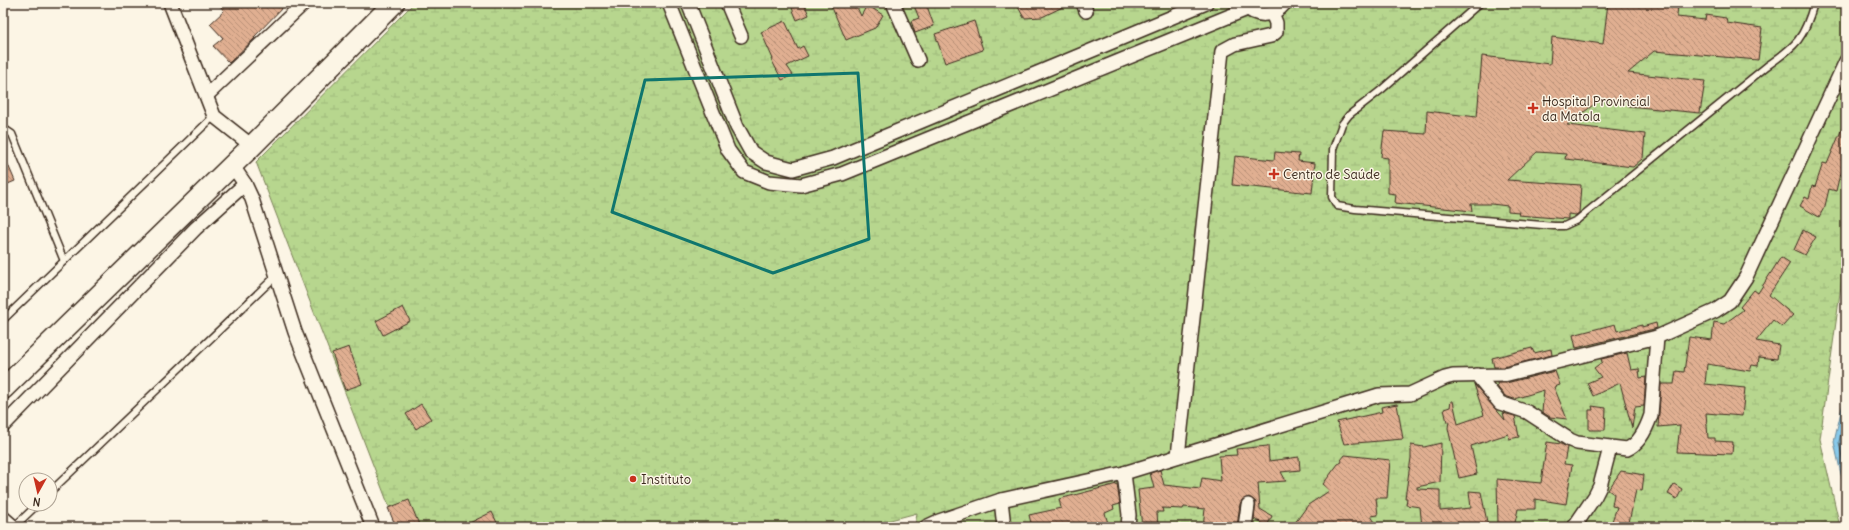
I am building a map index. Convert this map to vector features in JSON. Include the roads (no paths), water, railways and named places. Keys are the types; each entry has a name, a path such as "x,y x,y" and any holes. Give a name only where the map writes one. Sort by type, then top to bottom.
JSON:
{"main road":[{"path":"3,389 252,146 394,3"}],"street":[{"path":"170,3 214,116 252,146"},
{"path":"207,95 304,3"},
{"path":"669,3 728,150 744,172 769,182 801,185 842,174 1244,6 1255,14 1264,15 1280,9 1285,3"},
{"path":"688,3 737,127 751,152 766,162 793,169 833,158 1206,3"},
{"path":"727,3 741,36"},
{"path":"893,3 918,60"},
{"path":"1178,456 1222,51 1235,44 1271,36 1276,32 1276,23 1272,13"},
{"path":"926,527 939,521 1001,500 1124,472 1379,395 1410,394 1445,378 1462,375 1504,375 1657,337 1715,311 1730,301 1746,278 1846,61"},
{"path":"232,165 246,184 252,199 295,332 373,527"},
{"path":"3,426 196,228 246,184"},
{"path":"1477,375 1500,404 1528,412 1570,440 1577,443 1627,449 1632,447 1648,426 1652,415 1657,337"},
{"path":"1574,527 1600,486 1610,448"},
{"path":"1124,472 1129,515 1128,527"},
{"path":"1001,500 1004,527"},
{"path":"1245,527 1248,505"}],"lane":[{"path":"1480,3 1381,90 1349,115 1342,124 1333,149 1332,196 1337,206 1355,210 1554,226 1568,224 1576,220 1767,66 1789,51 1800,40 1808,25 1814,3"},
{"path":"3,320 214,116"},
{"path":"3,128 12,134 64,261"},
{"path":"58,484 277,275"},
{"path":"3,513 18,526 31,512"}],"water":[{"path":"1846,390 1846,497 1834,442"}],"place":[{"name":"Hospital Provincial da Matola","path":"1533,108"},
{"name":"Centro de Saúde","path":"1274,174"},
{"name":"Instituto","path":"633,479"}]}
